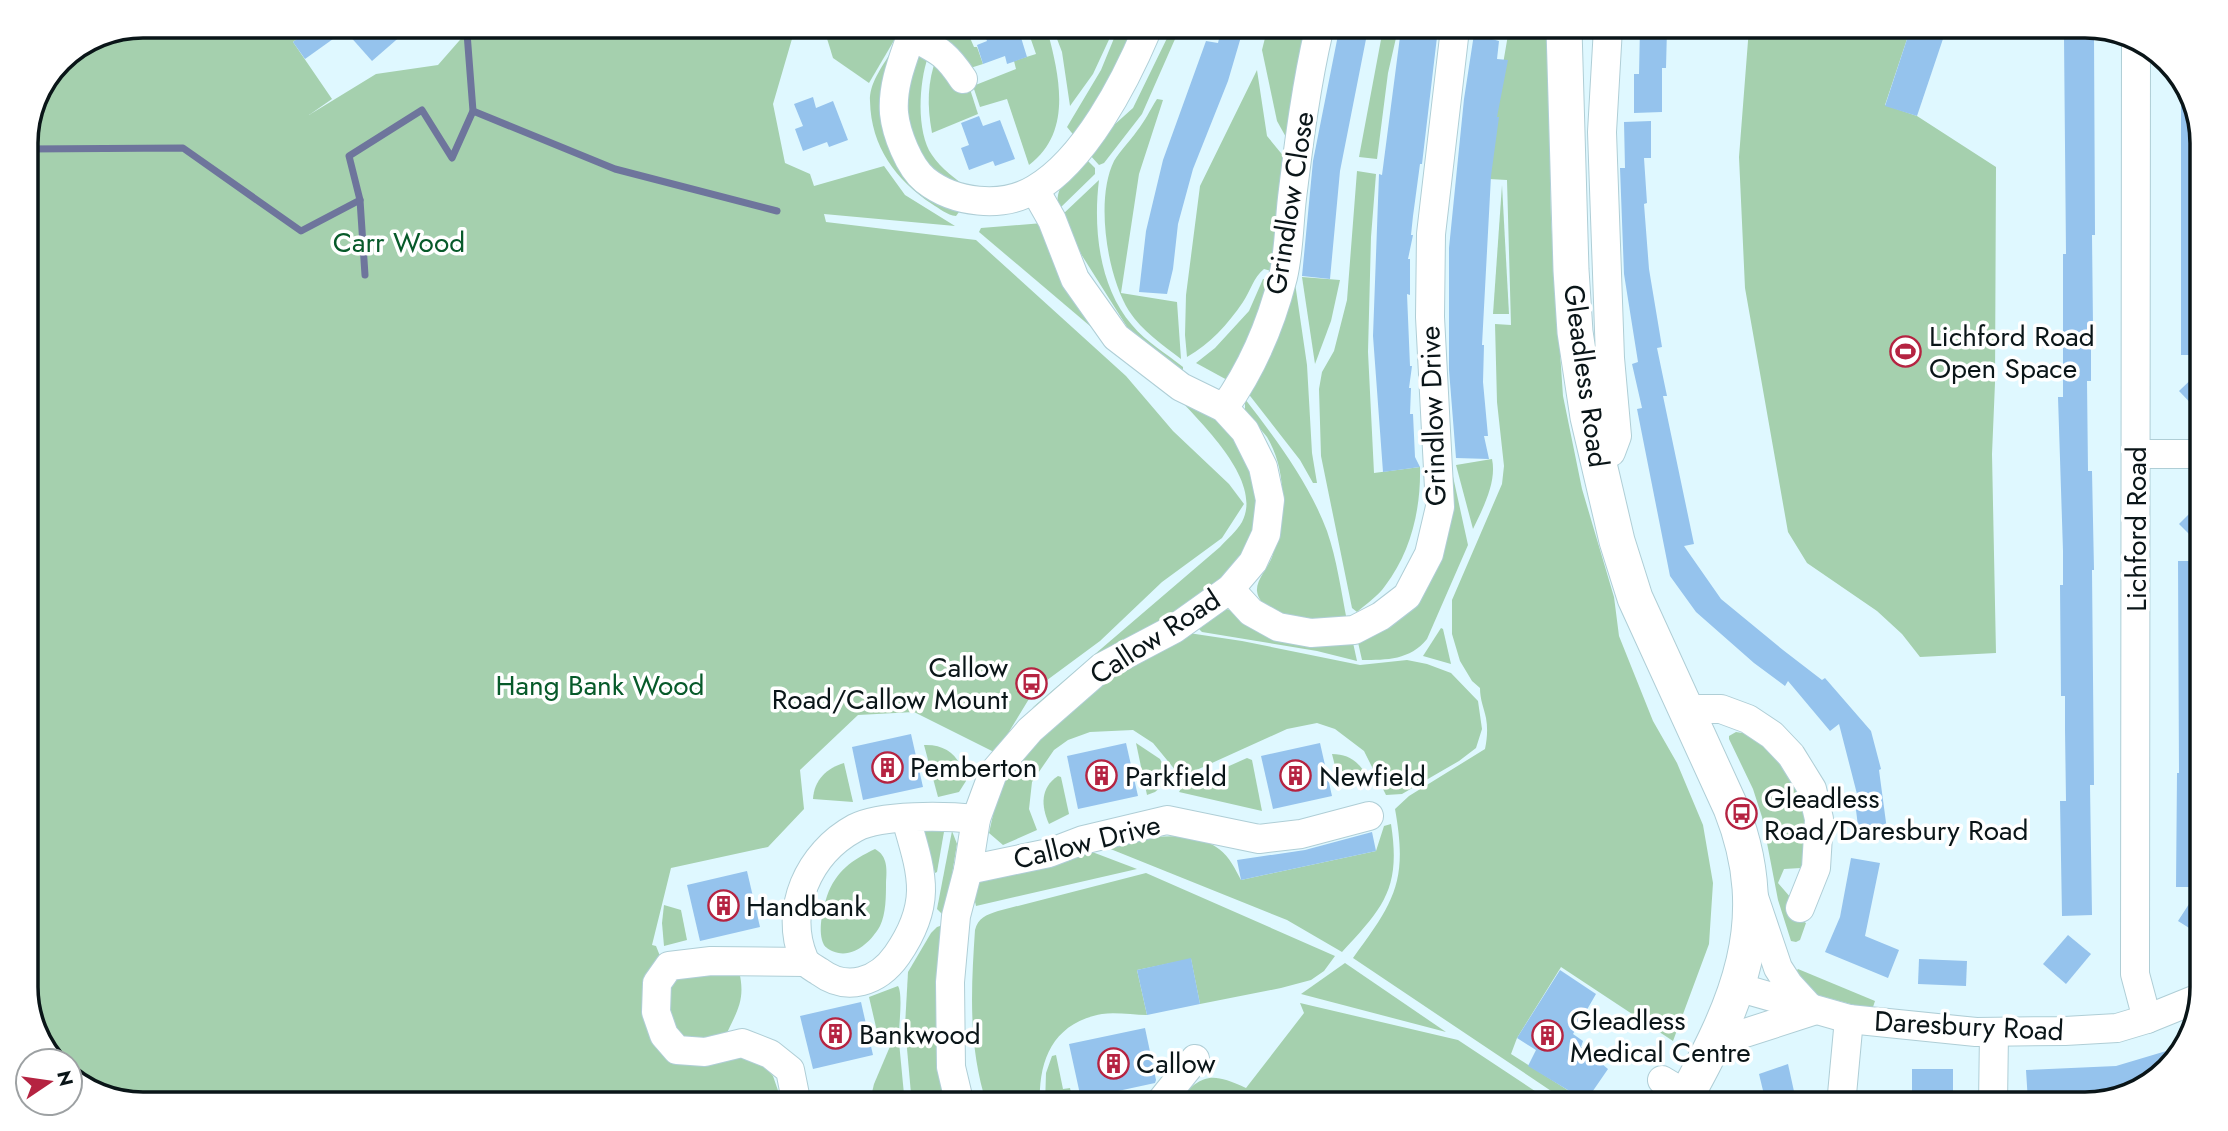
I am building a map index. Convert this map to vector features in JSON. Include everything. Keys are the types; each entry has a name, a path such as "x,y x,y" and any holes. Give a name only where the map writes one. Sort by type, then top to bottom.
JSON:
{"main road":[{"name":"Gleadless Road","path":"1564,38 1573,307 1579,368 1596,456 1617,541 1635,598 1734,817 1742,841 1749,882 1750,936 1731,1006 1711,1050 1677,1092"}],"street":[{"path":"911,38 895,81 894,114 904,151 923,179 952,195 965,199 993,200 1014,198 1035,190 1057,173 1080,147 1105,111 1128,75 1144,38"},
{"path":"919,38 942,52 963,79"},
{"name":"Grindlow Close","path":"1224,408 1238,388 1265,334 1283,276 1296,164 1317,38"},
{"name":"Grindlow Drive","path":"1230,589 1251,612 1278,628 1311,633 1354,630 1381,616 1407,596 1429,554 1440,507 1430,317 1431,234 1454,38"},
{"path":"1596,456 1611,452 1618,436 1610,358 1602,132 1607,38"},
{"name":"Lichford Road","path":"2136,52 2135,974 2147,1019"},
{"name":"Callow Road","path":"957,1092 951,1067 950,982 956,916 968,870 976,820 993,773 1030,730 1102,667 1174,629 1230,589 1253,562 1262,543 1266,534 1270,500 1263,467 1245,431 1224,408 1181,387 1116,337 1075,279 1052,220 1035,190"},
{"path":"2137,454 2189,454"},
{"path":"1684,709 1721,709 1748,719 1772,735 1791,755 1812,789 1819,819 1816,868 1797,893"},
{"path":"805,962 798,937 796,911 804,881 825,850 856,827 886,819 942,815 976,820"},
{"name":"Callow Drive","path":"968,870 1049,853 1083,840 1167,820 1259,839 1301,834 1369,816"},
{"path":"794,1092 790,1070 770,1054 741,1043 705,1052 677,1050 664,1035 656,1012 657,983 668,966 711,961 805,962 830,980 858,984 889,967 911,935 921,899 922,873 906,819"},
{"path":"1711,1050 1742,1034 1813,1010 1788,985 1778,968 1749,882"},
{"name":"Daresbury Road","path":"1737,987 1849,1019 1994,1032 2101,1030 2147,1019 2189,1002"},
{"path":"1842,1092 1849,1019"},
{"path":"1993,1092 1994,1032"},
{"path":"1168,1092 1195,1059"}],"green space":[{"path":"144,38 298,38 293,42 332,99 309,115 376,74 438,65 462,38 792,38 773,104 785,163 810,174 814,186 884,166 905,195 955,226 824,214 826,222 976,240 1126,376 1173,431 1229,484 1244,504 1222,538 1162,582 1100,641 1035,689 996,753 914,712 858,715 800,770 804,809 768,847 671,868 652,945 656,946 662,961 646,1012 655,1047 674,1057 749,1056 763,1064 773,1076 779,1092 144,1092 110,1087 85,1075 84,1047 57,1047 49,1034 39,994 39,137 42,117 49,97 60,80 85,56 123,41"},
{"path":"827,38 895,38 869,83 833,58"},
{"path":"945,38 970,38 974,47 977,47 983,64 967,69 942,42"},
{"path":"1030,38 1049,38 1059,86 1059,104 1052,137 1043,152 1029,165 1007,99 980,107 973,86 1016,69 1014,61 1036,54"},
{"path":"1057,38 1110,38 1093,74 1070,106 1062,52"},
{"path":"1114,38 1132,38 1076,138 1067,127 1101,70"},
{"path":"1167,38 1175,38 1142,114 1104,163 1099,165 1089,154 1133,108"},
{"path":"1265,38 1307,38 1287,139 1277,121 1262,50"},
{"path":"1381,38 1396,38 1388,73 1377,159 1359,157"},
{"path":"1507,38 1548,38 1551,220 1563,396 1582,489 1614,597 1619,636 1653,721 1677,763 1703,825 1713,883 1709,944 1673,1041 1561,967 1517,1038 1511,1054 1571,1092 1553,1092 1353,958 1379,921 1395,889 1400,855 1395,809 1409,796 1485,749 1486,745 1487,722 1480,688 1472,681 1460,661 1452,634 1452,600 1502,484 1504,466 1497,402 1495,324 1511,325 1507,180 1489,179 1492,128"},
{"name":"Lichford Road Open Space","path":"1748,38 1907,38 1885,105 1917,116 1996,167 1992,454 1996,653 1920,657 1902,634 1877,611 1807,563 1788,532 1745,288 1739,157"},
{"path":"891,52 883,91 947,208 959,212 956,216 941,210 907,184 888,161 875,133 870,95"},
{"path":"923,52 928,57 921,93 923,134 932,155 940,165 969,189 963,190 927,165 910,136 905,106 906,91 909,76"},
{"path":"937,56 969,86 978,114 932,133 929,94"},
{"path":"1257,70 1267,136 1285,158 1271,271 1264,269 1260,273 1225,326 1187,357 1186,295 1200,186"},
{"path":"1157,99 1163,100 1139,174 1121,293 1177,302 1181,359 1146,331 1129,311 1121,296 1115,278 1106,237 1105,196 1108,177 1114,161"},
{"path":"1086,159 1095,168 1095,174 1059,209 1058,194 1061,187"},
{"path":"1357,171 1376,174 1371,237 1368,352 1374,473 1420,467 1420,483 1413,530 1402,559 1382,590 1357,612 1352,608 1321,456 1319,389 1322,372 1334,351 1347,300"},
{"path":"1099,180 1098,237 1105,275 1112,293 1132,325 1183,367 1183,371 1129,330 1081,254 1062,215"},
{"path":"1502,185 1509,314 1493,314"},
{"path":"1043,223 1143,371 979,232 981,228"},
{"path":"1302,277 1340,280 1331,321 1315,364"},
{"path":"1263,279 1270,280 1258,321 1229,381 1196,363 1215,348 1249,311"},
{"path":"1295,283 1307,365 1312,453 1317,483 1313,483 1300,460 1247,392"},
{"path":"1174,393 1237,430 1263,496 1248,561 1032,708 1220,547 1242,522 1246,506 1244,488 1237,470 1212,435"},
{"path":"1245,399 1291,462 1320,513 1334,553 1347,621 1310,620 1281,614 1261,601 1257,587 1272,557 1276,542 1281,512 1281,481 1274,451 1267,437 1245,413"},
{"path":"1492,459 1491,486 1473,529 1456,465"},
{"path":"1452,472 1468,545 1427,639 1406,655 1362,660 1357,638 1395,620"},
{"path":"1226,609 1352,638 1357,661 1317,651 1202,632 1199,629"},
{"path":"1441,628 1443,629 1451,664 1423,656"},
{"path":"1182,632 1360,665 1407,660 1451,673 1478,701 1482,729 1476,748 1402,794 1386,795 1364,751 1335,729 1317,723 1287,729 1181,777 1153,743 1133,730 1090,732 1068,740 1054,750 1032,782 1029,809 1037,830 1003,845 989,833 1009,766 1076,697"},
{"path":"1736,732 1758,740 1768,748 1808,797 1807,863 1801,868 1784,869 1778,883 1791,898 1793,915 1806,923 1800,940 1796,942 1791,941 1778,900 1762,817 1753,789 1729,739 1729,736"},
{"path":"1136,743 1160,759 1170,779 1155,792 1147,795"},
{"path":"924,745 940,747 953,754 966,781 959,792 938,797"},
{"path":"1332,754 1354,761 1369,779 1340,786"},
{"path":"1247,758 1252,760 1262,811 1179,792 1182,787"},
{"path":"844,763 853,802 813,799 822,776"},
{"path":"1058,776 1061,777 1069,814 1049,824 1044,811 1045,792"},
{"path":"1391,824 1393,865 1386,895 1369,922 1342,952 1287,920 1103,846 1162,837 1193,838 1207,842 1223,852 1241,880 1376,851 1384,826"},
{"path":"945,826 935,873 923,833 930,827"},
{"path":"952,831 957,844 945,917 937,909"},
{"path":"875,849 882,855 886,868 885,905 880,926 872,938 860,948 847,953 832,951 824,945 821,933 827,896 846,867"},
{"path":"1087,850 1137,869 976,906 976,892 981,879"},
{"path":"1146,873 1335,956 1324,971 1311,980 1200,1004 1191,959 1137,970 1147,1015 1102,1014 1071,1026 1052,1046 1042,1073 1040,1092 983,1092 972,1018 975,930 980,920 998,911"},
{"path":"664,905 681,910 687,940 664,946"},
{"path":"943,925 947,1092 911,1092 905,1026 908,972 937,927"},
{"path":"1345,963 1446,1032 1301,994"},
{"path":"1798,969 1875,1001 1872,1010 1810,993 1792,975"},
{"path":"739,971 741,998 725,1037 686,1046 662,1016 672,975"},
{"path":"898,986 901,1002 899,1035 879,1040 869,997"},
{"path":"1300,1003 1458,1040 1536,1092 1187,1092 1198,1082 1213,1078 1246,1088 1304,1013"},
{"path":"899,1042 904,1092 872,1092 874,1084 891,1044"},
{"path":"1056,1055 1063,1089 1070,1088 1071,1092 1045,1092 1046,1073 1052,1056"}],"building":[{"path":"298,38 334,38 305,59 293,42"},
{"path":"352,38 398,38 372,61"},
{"path":"986,38 1021,38 1027,57 1007,64 1005,56 983,64 977,45 987,41"},
{"path":"1219,38 1241,38 1228,81 1193,169 1178,224 1167,294 1139,292 1146,231 1163,160 1206,41 1218,43"},
{"path":"1337,38 1366,38 1340,171 1330,279 1302,276 1313,161"},
{"path":"1400,38 1437,38 1408,259 1410,295 1407,294 1412,366 1410,414 1413,414 1415,457 1420,467 1383,472 1373,336 1379,174 1382,175"},
{"path":"1473,38 1499,41 1497,59 1508,60 1497,117 1491,176 1482,345 1488,436 1484,436 1489,459 1456,458 1449,370 1449,248 1464,99"},
{"path":"1640,38 1667,38 1666,68 1662,68 1662,112 1634,113 1634,74 1639,74"},
{"path":"1907,38 1943,38 1917,116 1885,106"},
{"path":"2064,38 2084,38 2094,39 2095,235 2092,235 2091,381 2087,381 2088,471 2092,471 2094,570 2094,785 2090,785 2092,915 2062,916 2060,801 2066,801 2065,696 2061,696 2060,585 2063,585 2063,551 2058,397 2063,397 2063,254 2066,254"},
{"path":"813,97 816,108 833,101 848,140 829,147 827,142 803,151 795,129 803,126 794,104"},
{"path":"2181,102 2189,137 2189,355 2181,355"},
{"path":"979,116 983,126 1000,120 1015,159 995,166 993,161 969,170 961,148 969,145 961,123"},
{"path":"1651,121 1651,158 1644,158 1649,269 1662,347 1657,348 1667,396 1663,396 1694,544 1684,546 1721,599 1822,680 1825,678 1871,731 1881,769 1887,830 1859,834 1854,794 1857,794 1839,724 1830,731 1788,681 1785,686 1754,663 1696,612 1670,576 1637,409 1642,408 1632,364 1638,362 1624,274 1620,168 1625,168 1624,122"},
{"path":"2189,381 2189,402 2179,391"},
{"path":"2189,514 2189,534 2179,524"},
{"path":"2178,561 2189,561 2190,887 2176,887 2179,773"},
{"name":"Pemberton","path":"911,734 923,787 863,800 852,747"},
{"name":"Parkfield","path":"1126,743 1138,796 1078,809 1067,756"},
{"name":"Newfield","path":"1320,743 1332,796 1273,809 1261,756"},
{"path":"1372,832 1376,851 1241,880 1237,860 1305,850"},
{"path":"1851,858 1880,863 1865,936 1899,950 1888,978 1825,952 1840,917"},
{"name":"Handbank","path":"747,871 760,927 700,941 687,885"},
{"path":"2190,903 2190,928 2178,921"},
{"path":"2068,935 2091,954 2066,984 2043,964"},
{"path":"1191,958 1200,1004 1147,1015 1137,970"},
{"path":"1919,959 1967,961 1966,986 1918,984"},
{"name":"Gleadless Medical Centre","path":"1560,970 1596,994 1573,1034 1583,1041 1581,1047 1608,1069 1592,1092 1571,1092 1528,1066 1536,1050 1517,1038"},
{"name":"Bankwood","path":"861,1002 873,1055 813,1069 800,1016"},
{"name":"Callow","path":"1145,1028 1155,1083 1113,1092 1079,1092 1069,1044"},
{"path":"2168,1050 2143,1075 2118,1087 2084,1092 2027,1092 2026,1070 2116,1066"},
{"path":"1788,1064 1794,1092 1763,1092 1759,1074"},
{"path":"1912,1069 1953,1069 1953,1092 1912,1092"}],"waterway":[{"path":"365,275 360,200 349,156 422,110 452,158 473,111 467,38"},
{"path":"473,111 615,169 777,211"},
{"path":"39,149 183,148 301,231 360,200"}],"place":[{"name":"Lichford Road Open Space","path":"1906,352"},
{"name":"Callow Road/Callow Mount","path":"1031,683"},
{"name":"Pemberton","path":"887,767"},
{"name":"Parkfield","path":"1102,776"},
{"name":"Newfield","path":"1296,776"},
{"name":"Gleadless Road/Daresbury Road","path":"1741,814"},
{"name":"Handbank","path":"723,906"},
{"name":"Bankwood","path":"836,1034"},
{"name":"Gleadless Medical Centre","path":"1547,1036"},
{"name":"Callow","path":"1113,1063"}],"park label":[{"name":"Carr Wood","path":"399,242"},
{"name":"Hang Bank Wood","path":"600,685"}]}
